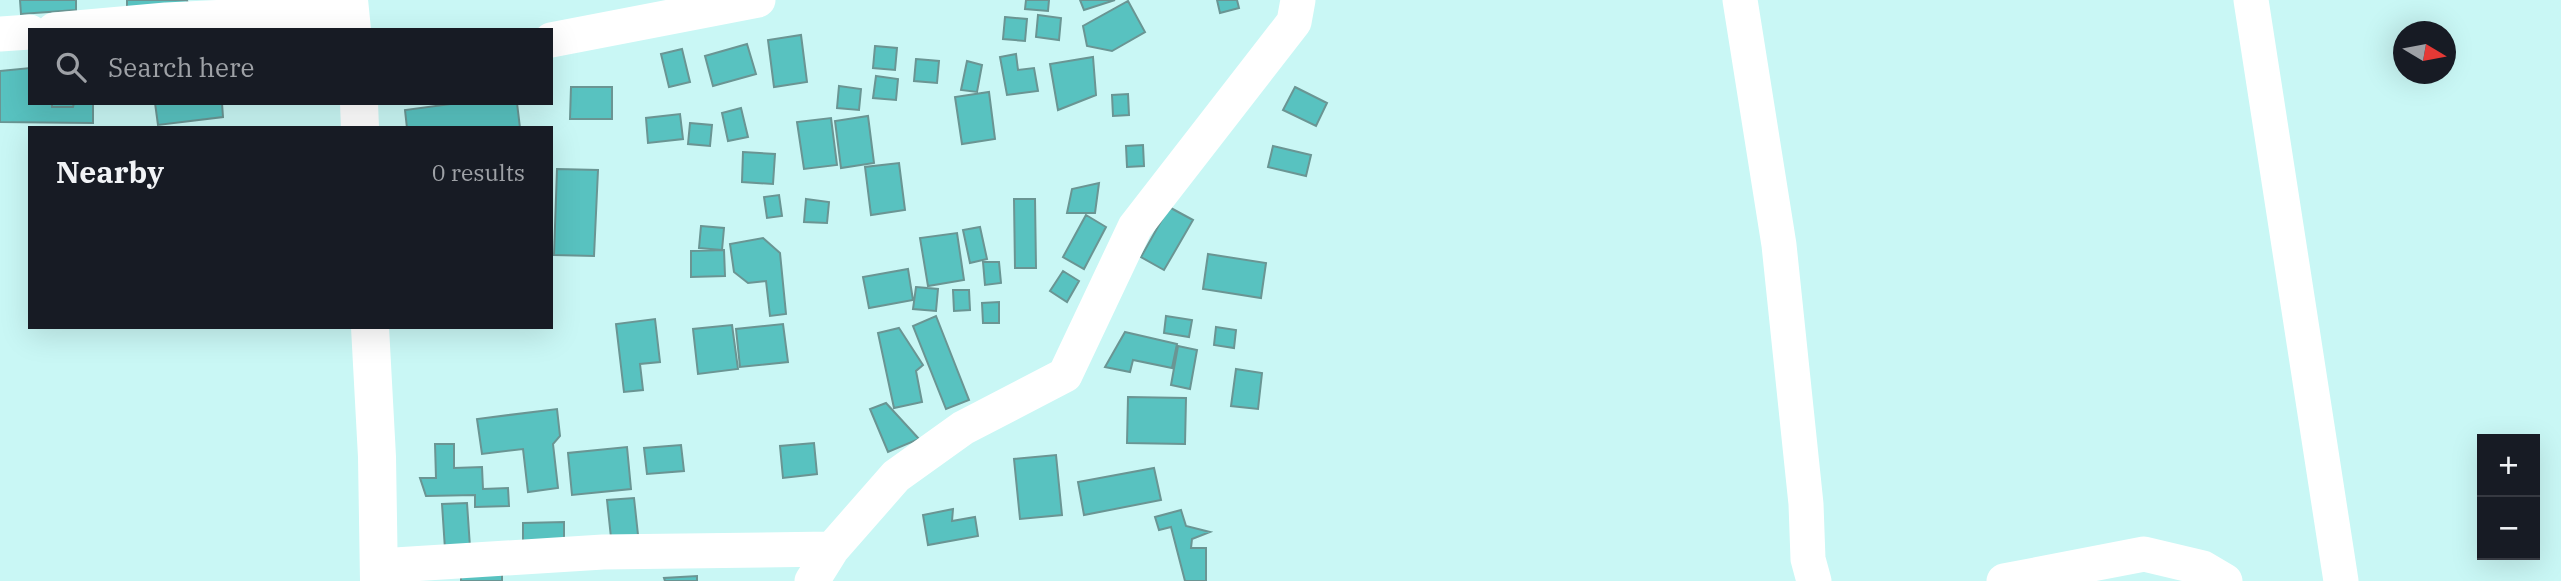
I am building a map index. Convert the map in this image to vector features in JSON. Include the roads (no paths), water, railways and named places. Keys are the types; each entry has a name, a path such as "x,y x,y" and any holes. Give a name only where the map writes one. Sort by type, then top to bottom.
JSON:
{"street":[{"path":"553,40 758,0"},
{"path":"812,581 832,549 896,476 962,428 1065,375 1135,227 1294,22 1298,0"},
{"path":"1740,0 1779,245 1806,505 1807,574"},
{"path":"2251,0 2341,581"},
{"path":"76,28 166,20 351,14"},
{"path":"0,34 28,32"},
{"path":"359,105 360,126"},
{"path":"370,329 379,574 603,552 832,549"},
{"path":"2004,581 2144,554 2211,577"}]}
